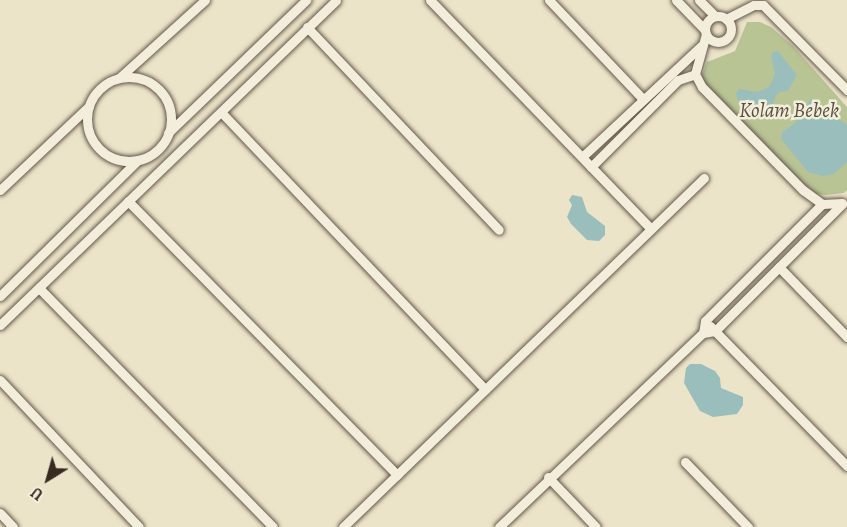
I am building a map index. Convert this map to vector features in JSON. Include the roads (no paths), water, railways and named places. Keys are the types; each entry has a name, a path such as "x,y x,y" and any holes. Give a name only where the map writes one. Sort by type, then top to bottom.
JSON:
{"street":[{"path":"0,190 88,106 100,88 119,78 205,0"},
{"path":"0,296 138,160 157,150 168,133 306,0"},
{"path":"0,325 336,0"},
{"path":"430,0 651,229"},
{"path":"549,0 643,99"},
{"path":"676,0 713,41 724,40 731,30 726,19"},
{"path":"699,0 715,16 726,19 754,5 763,5 847,90"},
{"path":"715,16 707,21 695,74 702,87 803,190 822,204"},
{"path":"307,27 499,230"},
{"path":"582,157 701,46"},
{"path":"591,167 678,80 695,74"},
{"path":"119,78 145,80 156,87 164,97 169,110 168,133"},
{"path":"88,106 88,131 102,152 120,159 138,160"},
{"path":"221,112 486,389"},
{"path":"343,527 704,178"},
{"path":"128,201 397,475"},
{"path":"703,333 705,321 822,204 844,202"},
{"path":"499,527 548,477 703,333 715,331 844,202"},
{"path":"779,267 847,337"},
{"path":"39,288 273,527"},
{"path":"705,321 847,466"},
{"path":"0,380 139,527"},
{"path":"685,462 748,527"},
{"path":"548,477 596,527"},
{"path":"0,513 13,527"}],"water":[{"path":"778,51 797,75 788,91 776,95 768,118 761,119 755,110 738,101 736,94 739,89 758,92 770,86 775,74 771,56 773,52"},
{"path":"812,98 847,125 847,162 834,174 823,176 808,172 781,139 782,132 794,124"},
{"path":"572,195 582,197 587,212 605,226 605,235 599,241 587,240 571,224 567,217 572,205 569,200"},
{"path":"690,364 701,364 715,371 720,378 721,388 743,397 743,405 737,414 713,417 700,411 684,383 686,368"}],"park label":[{"name":"Kolam Bebek","path":"789,110"}]}
